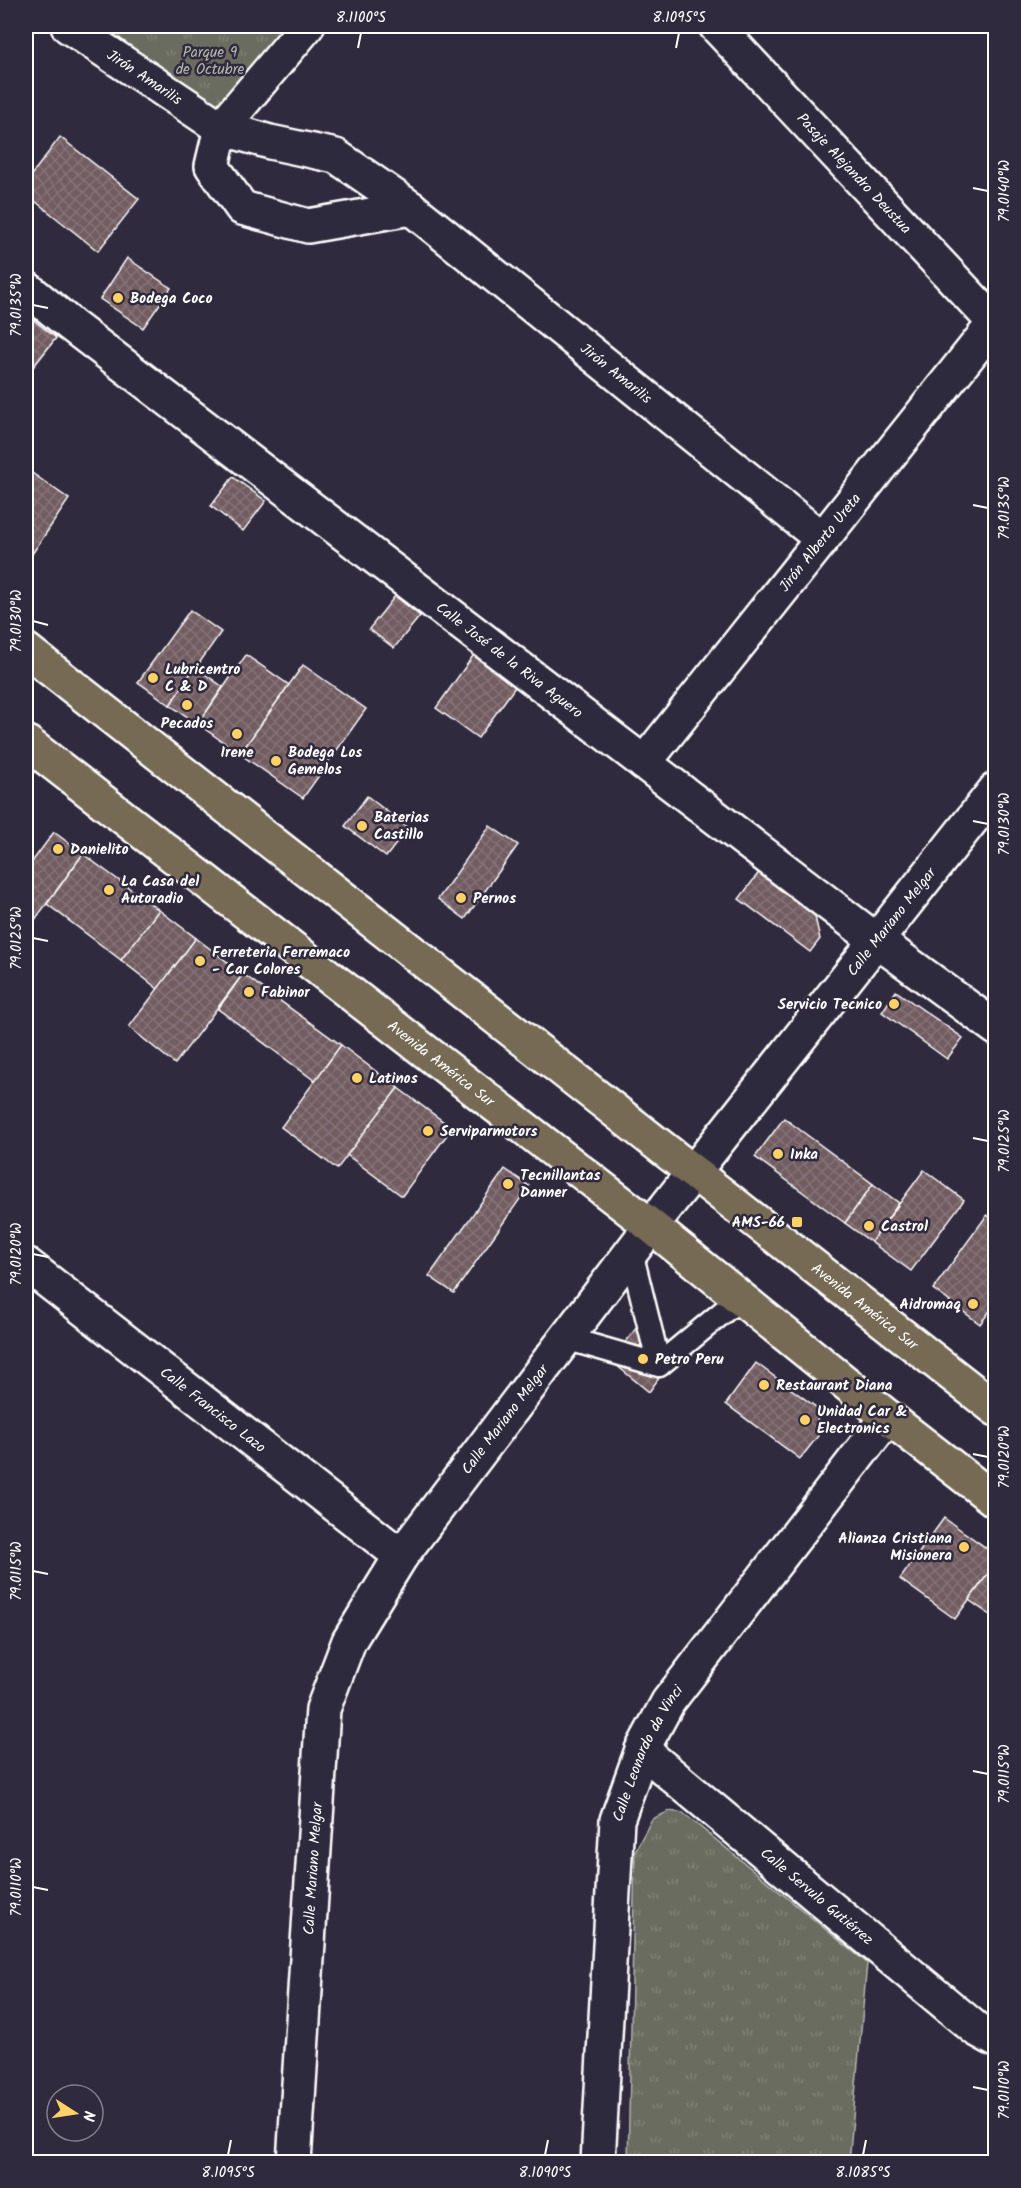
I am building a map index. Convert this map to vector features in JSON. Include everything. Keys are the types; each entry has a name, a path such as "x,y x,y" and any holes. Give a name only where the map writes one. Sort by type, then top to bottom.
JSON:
{"main road":[{"name":"Avenida América Sur","path":"26,650 692,1173 996,1408"},
{"name":"Avenida América Sur","path":"26,742 651,1226 996,1501"}],"street":[{"name":"Jirón Amarilis","path":"68,26 221,128 270,142 336,156 411,208 822,538"},
{"path":"307,26 221,128 212,166 242,207 308,226 411,208"},
{"name":"Pasaje Alejandro Deustua","path":"716,26 995,322"},
{"name":"Calle José de la Riva Aguero","path":"26,288 70,325 876,940 996,1028"},
{"name":"Jirón Alberto Ureta","path":"644,763 995,322"},
{"name":"Calle Mariano Melgar","path":"294,2163 323,1709 349,1641 401,1556 565,1338 692,1173 996,789"},
{"name":"Calle Francisco Lazo","path":"26,1264 401,1556"},
{"name":"Calle Leonardo da Vinci","path":"598,2163 617,1820 642,1750 668,1702 888,1417"},
{"name":"Calle Servulo Gutiérrez","path":"642,1750 975,2029 996,2040"}],"lane":[{"path":"631,1252 659,1365"},
{"path":"659,1365 740,1298"},
{"path":"565,1338 659,1365"}],"green space":[{"name":"Parque 9 de Octubre","path":"103,26 286,26 217,110"},
{"path":"670,1811 683,1813 867,1963 849,2162 628,2162 635,1851 652,1819"}],"building":[{"path":"60,137 139,199 98,251 26,194 26,182"},
{"path":"127,258 171,288 143,328 100,299"},
{"path":"26,314 56,338 26,376"},
{"path":"32,473 69,499 26,563 26,483"},
{"path":"233,477 266,501 243,531 211,506"},
{"path":"395,596 420,616 394,648 369,629"},
{"path":"190,610 221,632 170,705 138,682"},
{"path":"475,653 518,683 478,738 436,708"},
{"path":"246,655 289,685 240,754 198,724"},
{"path":"303,665 366,709 303,798 240,754"},
{"path":"195,667 223,687 198,724 170,705"},
{"path":"367,796 408,828 386,857 345,826"},
{"path":"490,826 518,845 465,919 438,899"},
{"path":"54,832 83,854 26,932 26,870"},
{"path":"83,854 159,910 121,960 47,904"},
{"path":"760,871 814,912 820,939 810,952 739,899"},
{"path":"159,910 196,938 158,989 121,960"},
{"path":"196,938 243,974 175,1064 129,1027"},
{"path":"243,974 341,1045 315,1081 218,1009"},
{"path":"896,991 963,1038 947,1059 882,1012"},
{"path":"341,1045 398,1088 337,1169 281,1127"},
{"path":"398,1088 452,1128 402,1196 347,1155"},
{"path":"784,1118 873,1184 845,1223 755,1157"},
{"path":"505,1169 529,1186 454,1293 429,1276"},
{"path":"924,1170 964,1200 911,1271 871,1242"},
{"path":"873,1184 899,1203 871,1242 845,1223"},
{"path":"987,1215 996,1222 996,1303 980,1324 933,1289"},
{"name":"Petro Peru","path":"637,1327 675,1356 649,1392 611,1361"},
{"path":"756,1363 817,1408 818,1436 800,1459 726,1404"},
{"path":"944,1518 996,1555 996,1563 955,1619 900,1579"},
{"path":"996,1563 996,1619 969,1600"}],"place":[{"name":"Bodega Coco","path":"118,298"},
{"name":"Lubricentro C & D","path":"153,678"},
{"name":"Pecados","path":"187,705"},
{"name":"Irene","path":"237,734"},
{"name":"Bodega Los Gemelos","path":"276,761"},
{"name":"Baterias Castillo","path":"362,826"},
{"name":"Danielito","path":"58,849"},
{"name":"La Casa del Autoradio","path":"109,890"},
{"name":"Pernos","path":"461,898"},
{"name":"Ferreteria Ferremaco - Car Colores","path":"200,961"},
{"name":"Fabinor","path":"249,992"},
{"name":"Servicio Tecnico","path":"894,1004"},
{"name":"Latinos","path":"357,1078"},
{"name":"Serviparmotors","path":"428,1131"},
{"name":"Inka","path":"778,1154"},
{"name":"Tecnillantas Danner","path":"508,1184"},
{"name":"AMS-66","path":"797,1222"},
{"name":"Castrol","path":"869,1226"},
{"name":"Aidromaq","path":"973,1304"},
{"name":"Petro Peru","path":"643,1359"},
{"name":"Restaurant Diana","path":"764,1385"},
{"name":"Unidad Car & Electronics","path":"805,1420"},
{"name":"Alianza Cristiana Misionera","path":"964,1547"}]}
